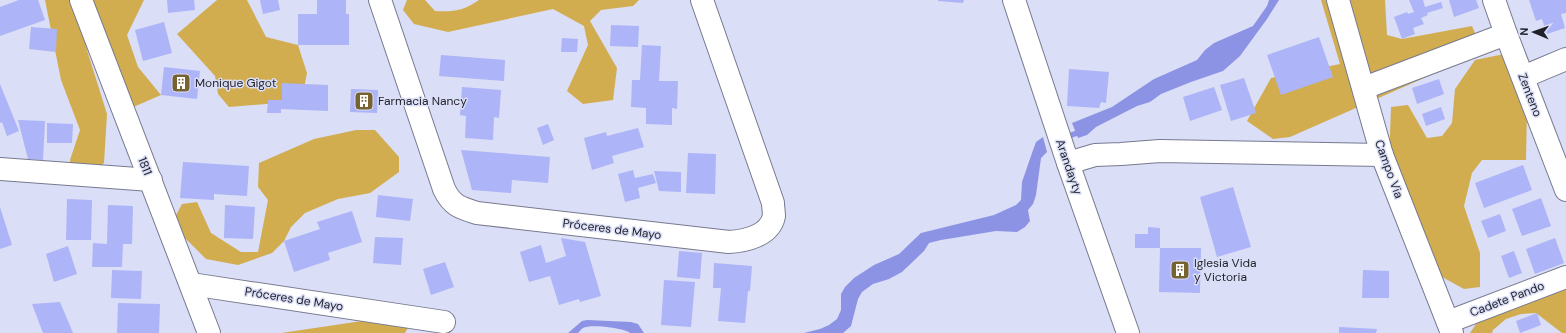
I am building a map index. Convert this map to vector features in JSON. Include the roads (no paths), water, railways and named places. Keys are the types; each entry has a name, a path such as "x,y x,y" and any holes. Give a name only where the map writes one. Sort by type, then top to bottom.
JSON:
{"street":[{"name":"1811","path":"81,0 209,333"},
{"name":"Próceres de Mayo","path":"380,0 444,189 448,198 454,204 477,213 729,242 746,241 761,234 770,224 774,216 773,203 702,0"},
{"name":"Arandayty","path":"1014,0 1052,117 1128,333"},
{"name":"Campo Via","path":"1338,0 1382,155 1450,327"},
{"name":"Zenteno","path":"1494,0 1566,190"},
{"path":"1364,88 1506,34"},
{"path":"1523,76 1566,59"},
{"path":"1067,159 1095,154 1127,154 1160,151 1382,155"},
{"path":"0,169 151,180"},
{"name":"Cadete Pando","path":"1450,327 1566,277"},
{"name":"Próceres de Mayo","path":"191,284 444,322"}],"water":[{"path":"1269,0 1279,0 1240,56 1223,71 1161,94 1150,102 1137,106 1096,127 1087,135 1078,138 1072,123 1112,107 1154,79 1197,60 1205,50 1214,43 1253,26 1267,6"},
{"path":"1043,137 1047,152 1041,158 1036,195 1033,204 1028,210 1030,221 1025,227 1017,232 996,231 929,243 924,251 902,272 889,279 873,284 862,292 858,299 851,326 843,333 804,333 820,329 837,319 841,310 841,294 845,287 854,278 874,265 899,254 921,233 994,215 1016,205 1021,200 1022,182 1036,142"},
{"path":"582,321 631,322 638,324 644,333 630,333 614,328 592,326 581,329 578,333 568,333"}],"waterway":[{"path":"1064,138 1082,131"}],"place":[{"name":"Monique Gigot","path":"181,83"},
{"name":"Farmacia Nancy","path":"364,101"},
{"name":"Iglesia Vida y Victoria","path":"1180,270"}]}
